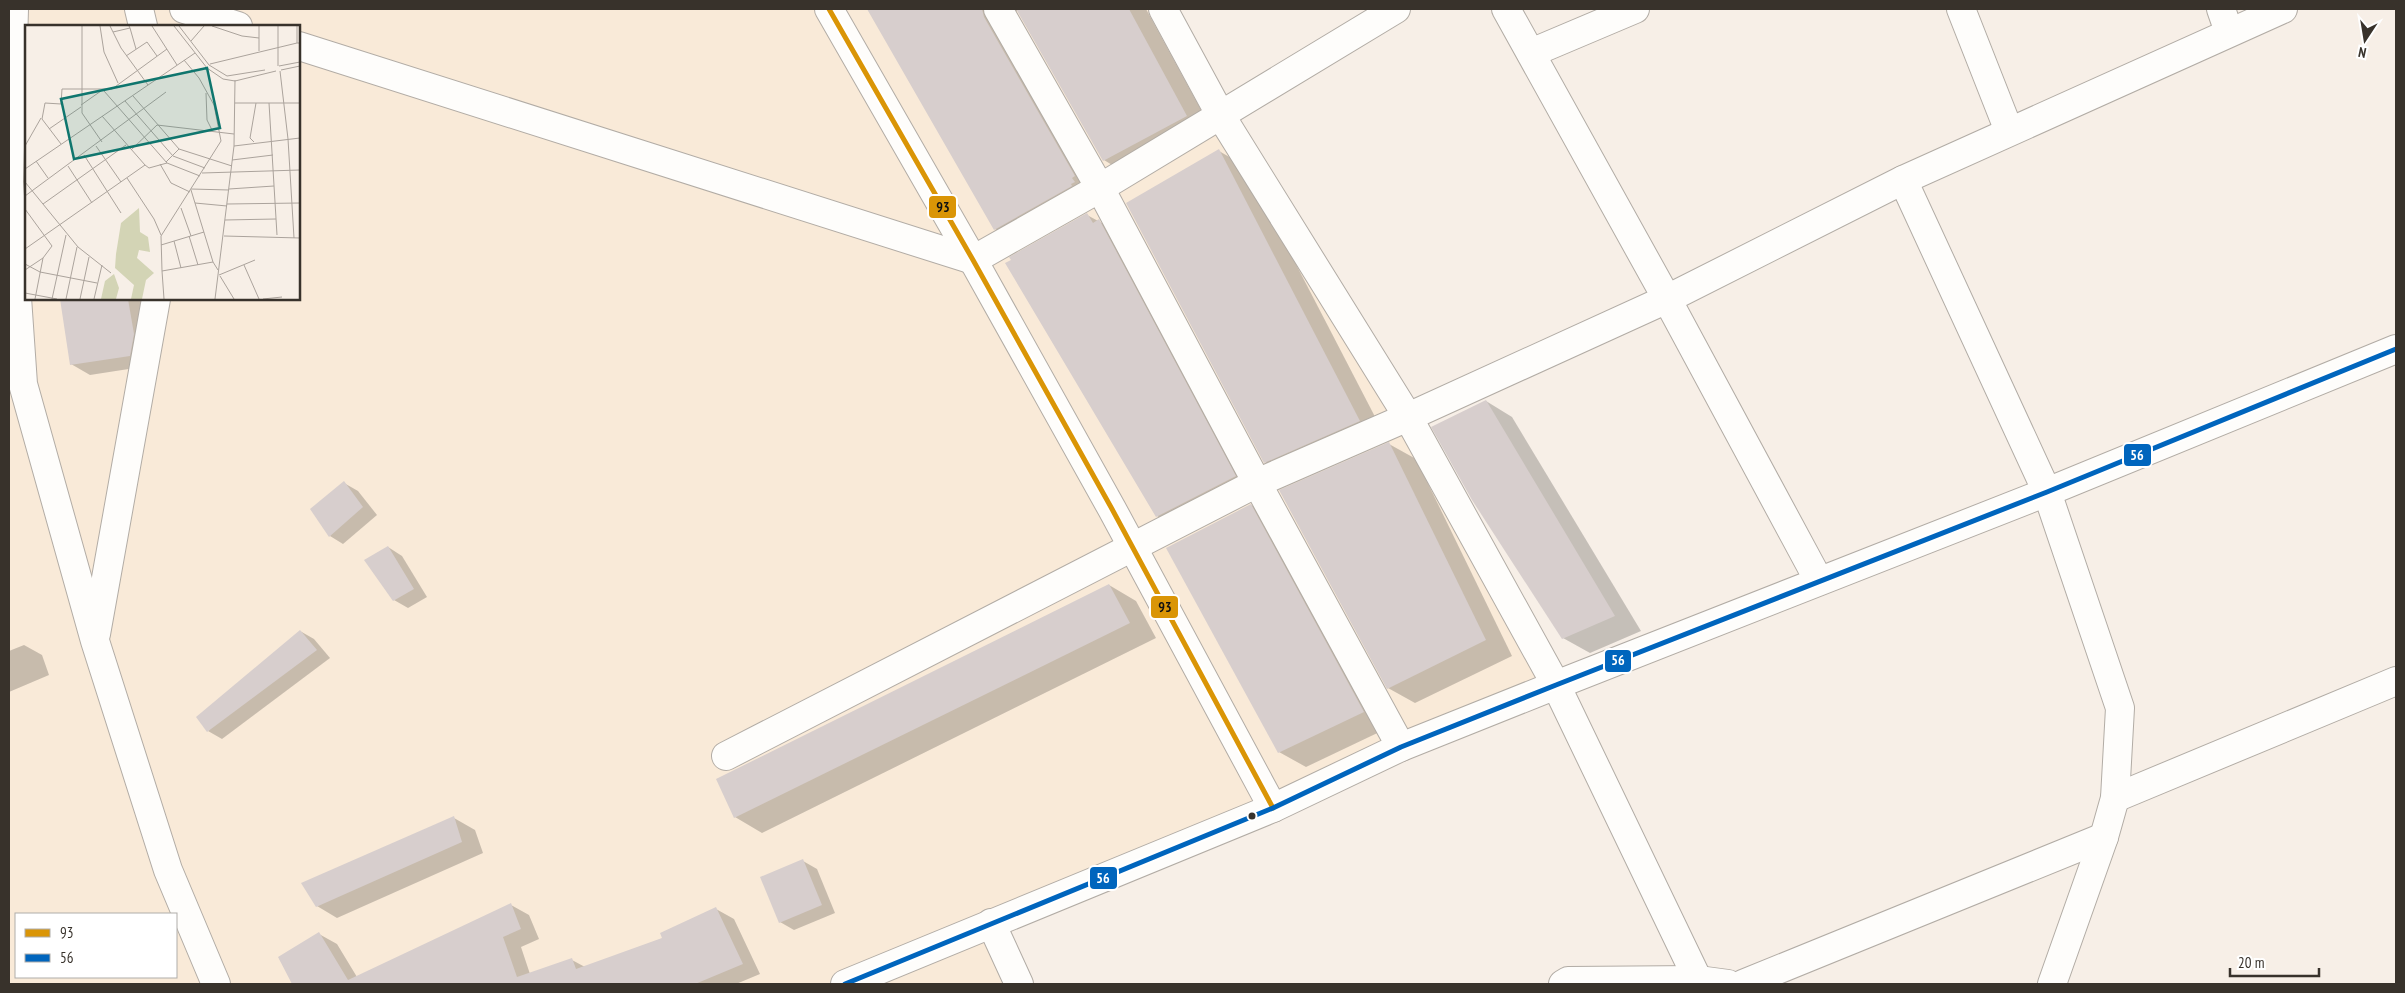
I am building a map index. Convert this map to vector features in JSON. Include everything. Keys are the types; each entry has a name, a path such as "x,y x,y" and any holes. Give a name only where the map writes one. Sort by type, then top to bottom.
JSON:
{"street":[{"path":"14,9 9,182 23,384 95,641 168,870 216,984"},
{"path":"139,9 143,25"},
{"path":"184,9 235,25"},
{"path":"829,9 973,260 1132,546 1273,808"},
{"path":"998,9 1100,188 1257,484 1401,747"},
{"path":"1163,9 1221,116 1408,418 1556,685 1698,980"},
{"path":"300,46 973,260 1100,188 1396,9"},
{"path":"1506,9 1667,298 1819,581"},
{"path":"1531,53 1635,9"},
{"path":"1961,9 2009,131"},
{"path":"726,756 1132,546 1257,484 1408,418 1667,298 1903,180 2009,131 2225,20 2283,9"},
{"path":"1903,180 2047,492 2120,708 2115,798 2104,837 2052,984"},
{"path":"95,641 156,300"},
{"path":"845,984 1273,808 1401,747 2047,492 2396,349"},
{"path":"2115,798 2396,681"},
{"path":"1743,984 2104,837"},
{"path":"991,923 1019,984"},
{"path":"1563,984 1568,981 1698,980 1728,984"}],"shaded area":[{"path":"9,9 1168,9 1557,690 1268,825 1001,930 1023,984 9,984"}],"building":[{"path":"867,9 982,9 984,17 1075,176 1072,178 1075,182 1071,184 1072,186 994,230"},
{"path":"1016,9 1129,9 1187,116 1103,161"},
{"path":"1219,149 1360,421 1264,463 1126,203"},
{"path":"1087,213 1093,223 1099,219 1236,476 1156,517 1005,263 1011,260 1009,257"},
{"path":"60,300 128,300 134,334 130,356 70,365"},
{"path":"1486,400 1615,616 1562,639 1472,500 1431,427"},
{"path":"1389,442 1486,640 1387,689 1279,490"},
{"path":"344,481 363,507 329,537 310,509"},
{"path":"1251,504 1364,712 1278,753 1166,548"},
{"path":"388,546 414,589 393,601 364,560"},
{"path":"1109,584 1130,623 734,818 716,779"},
{"path":"300,630 317,650 207,732 196,717"},
{"path":"454,816 462,842 316,907 301,883"},
{"path":"803,859 822,905 779,923 760,877"},
{"path":"511,903 521,929 503,937 517,977 572,958 576,969 662,938 660,933 716,907 743,964 695,984 292,984 278,957 319,932 348,980"}],"transit line":[{"name":"93","path":"829,9 973,260 1112,509 1273,808"},
{"name":"56","path":"845,984 1273,808 1401,747 2047,492 2396,349"}]}
